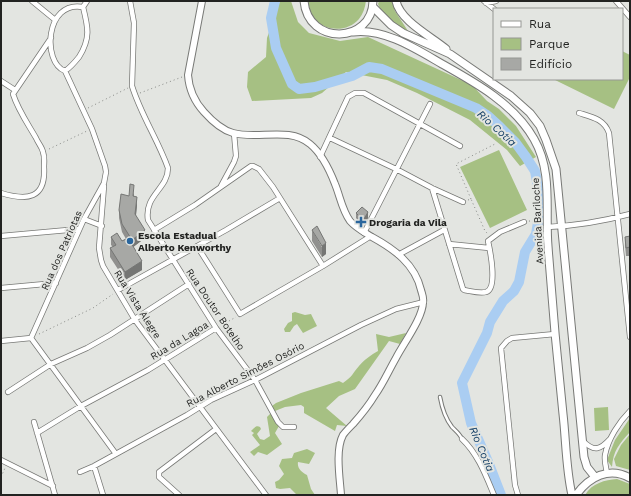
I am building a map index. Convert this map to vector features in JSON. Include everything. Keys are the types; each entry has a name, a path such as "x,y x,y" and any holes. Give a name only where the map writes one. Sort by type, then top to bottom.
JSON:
{"main road":[{"name":"Avenida Bariloche","path":"304,1 305,10 309,18 320,30 336,35 363,30 379,34 429,56 473,81 511,110 520,119 534,139 544,164 547,189 547,228 555,334 572,495"},
{"path":"396,1 402,14 410,21 450,54 511,96 530,113 540,126 546,140 556,169 585,463 595,477"},
{"path":"353,32 362,26 369,17 374,4"},
{"path":"374,4 384,20 403,33 450,54"},
{"path":"576,495 584,484 595,477 607,473 618,473 630,478"}],"street":[{"path":"32,1 39,4 54,19 66,8 74,6 83,7"},
{"path":"66,71 75,62 87,40 88,29 83,7 87,1"},
{"name":"Rua Doutor Botelho","path":"130,1 134,22 132,86 168,168 168,174 165,180 148,207 148,220 216,328 255,380 280,425 283,427 294,427"},
{"path":"202,1 188,75 193,98 201,109 223,129 234,133 258,136 288,135 309,143 320,157 335,184 350,221 408,263 413,270 421,288 424,302 412,331 376,395 343,436 339,454 341,495"},
{"path":"485,2 496,1"},
{"path":"485,2 493,8"},
{"path":"623,8 630,16"},
{"name":"Rua dos Patriotas","path":"31,338 79,229 104,183 106,166 84,110 66,71 58,66 52,51 51,27 54,19"},
{"name":"Rua dos Patriotas","path":"15,90 51,38"},
{"path":"1,80 15,90 13,94 15,100 43,151 45,161 44,177 40,191 34,195 24,198 1,193"},
{"path":"320,157 348,97 355,92 364,93 460,146"},
{"path":"197,246 240,314 323,266 367,234 396,169 430,104"},
{"path":"579,113 602,122 607,126 609,133 630,337"},
{"path":"220,187 236,156 234,133"},
{"path":"330,138 463,202"},
{"path":"154,230 195,205 250,166 254,166 259,169 280,198 323,266"},
{"name":"Rua Vista Alegre","path":"104,183 102,226 99,248 101,260 135,320 266,495"},
{"path":"432,188 463,289 486,292 490,290 492,286 492,272 488,241 500,232 524,222"},
{"path":"118,290 280,198"},
{"path":"547,228 630,214"},
{"path":"84,219 102,226"},
{"path":"1,236 79,229"},
{"path":"398,255 444,230"},
{"path":"448,244 489,248"},
{"path":"1,288 56,283"},
{"path":"8,392 51,364 87,348 135,320 189,284"},
{"name":"Rua Alberto Simões Osório","path":"80,472 94,466 225,393 255,380 367,321 396,309 424,302"},
{"name":"Rua da Lagoa","path":"37,433 81,406 148,370 216,328"},
{"path":"518,495 515,485 501,348 512,338 555,334"},
{"path":"1,341 31,338 116,454"},
{"path":"607,473 605,466 605,454 612,437 630,411"},
{"path":"34,422 55,495"},
{"path":"179,495 159,477 161,470 216,429"},
{"path":"583,441 591,448 598,448 612,437"},
{"path":"462,439 480,464 494,495"},
{"path":"1,460 53,486"},
{"path":"94,466 102,495"}],"lane":[{"path":"440,397 446,418 460,434 462,439"}],"path":[{"path":"135,95 188,75"},
{"path":"84,110 132,86"},
{"path":"43,151 92,129"},
{"path":"492,238 485,231 456,164 495,144"},
{"path":"463,202 471,199"},
{"path":"533,221 541,222"},
{"path":"31,338 93,308 118,290"},
{"name":"Rua da Lagoa","path":"216,328 240,314"},
{"path":"1,477 8,463"}],"green space":[{"path":"280,1 291,1 298,22 309,33 340,41 368,37 472,85 487,101 499,109 516,126 536,157 520,166 507,150 470,120 417,93 387,80 346,72 322,93 311,98 252,101 247,87 248,72 266,57 267,38"},
{"path":"308,1 366,1 362,15 354,24 348,27 335,29 322,25 312,16"},
{"path":"379,1 392,1 395,11 408,31 384,15 378,4"},
{"path":"623,52 630,55 630,77 614,109 555,80 623,80"},
{"path":"499,150 527,210 490,228 460,167"},
{"path":"295,312 305,315 311,314 317,326 303,333 297,324 290,332 285,332 284,329 288,323 292,321 292,313"},
{"path":"406,333 400,344 389,341 355,389 339,396 326,408 347,426 337,425 335,431 304,413 304,407 301,405 285,407 275,411 272,406 301,393 339,381 343,383 351,377 364,361 378,351 376,334 389,337"},
{"path":"608,407 609,430 595,431 594,408"},
{"path":"271,413 279,426 275,433 282,444 267,455 258,452 254,456 250,452 260,445 252,435 254,433 251,431 255,427 259,426 261,429 257,434 260,439 264,440 270,436 267,417"},
{"path":"630,418 630,432 617,448 612,467 607,460 615,440"},
{"path":"630,434 630,470 616,466 614,459 621,445"},
{"path":"307,449 315,453 309,464 298,462 298,466 301,471 307,475 311,489 315,495 297,495 290,488 276,488 275,482 284,474 279,466 282,459 292,458 294,453"},
{"path":"617,479 630,484 630,495 585,495 591,488 599,483"}],"building":[{"path":"130,184 134,185 133,196 137,197 135,214 145,230 132,240 122,224 119,210 121,194 129,196"},
{"path":"362,207 368,212 364,219 356,213"},
{"path":"317,226 326,243 322,246 312,230"},
{"path":"117,233 122,241 128,238 142,261 125,272 110,248 116,245 111,237"},
{"path":"630,236 630,247 626,248 625,237"}],"waterway":[{"name":"Rio Cotia","path":"275,1 271,18 276,48 292,84 299,89 315,87 352,76 369,67 382,69 476,108 488,116 515,142 535,171 541,205 536,234 525,252 519,282 514,291 503,301 490,322 487,333 462,383 471,423 501,495"}],"place":[{"name":"Drogaria da Vila","path":"361,222"},
{"name":"Escola Estadual Alberto Kenworthy","path":"130,241"}]}
